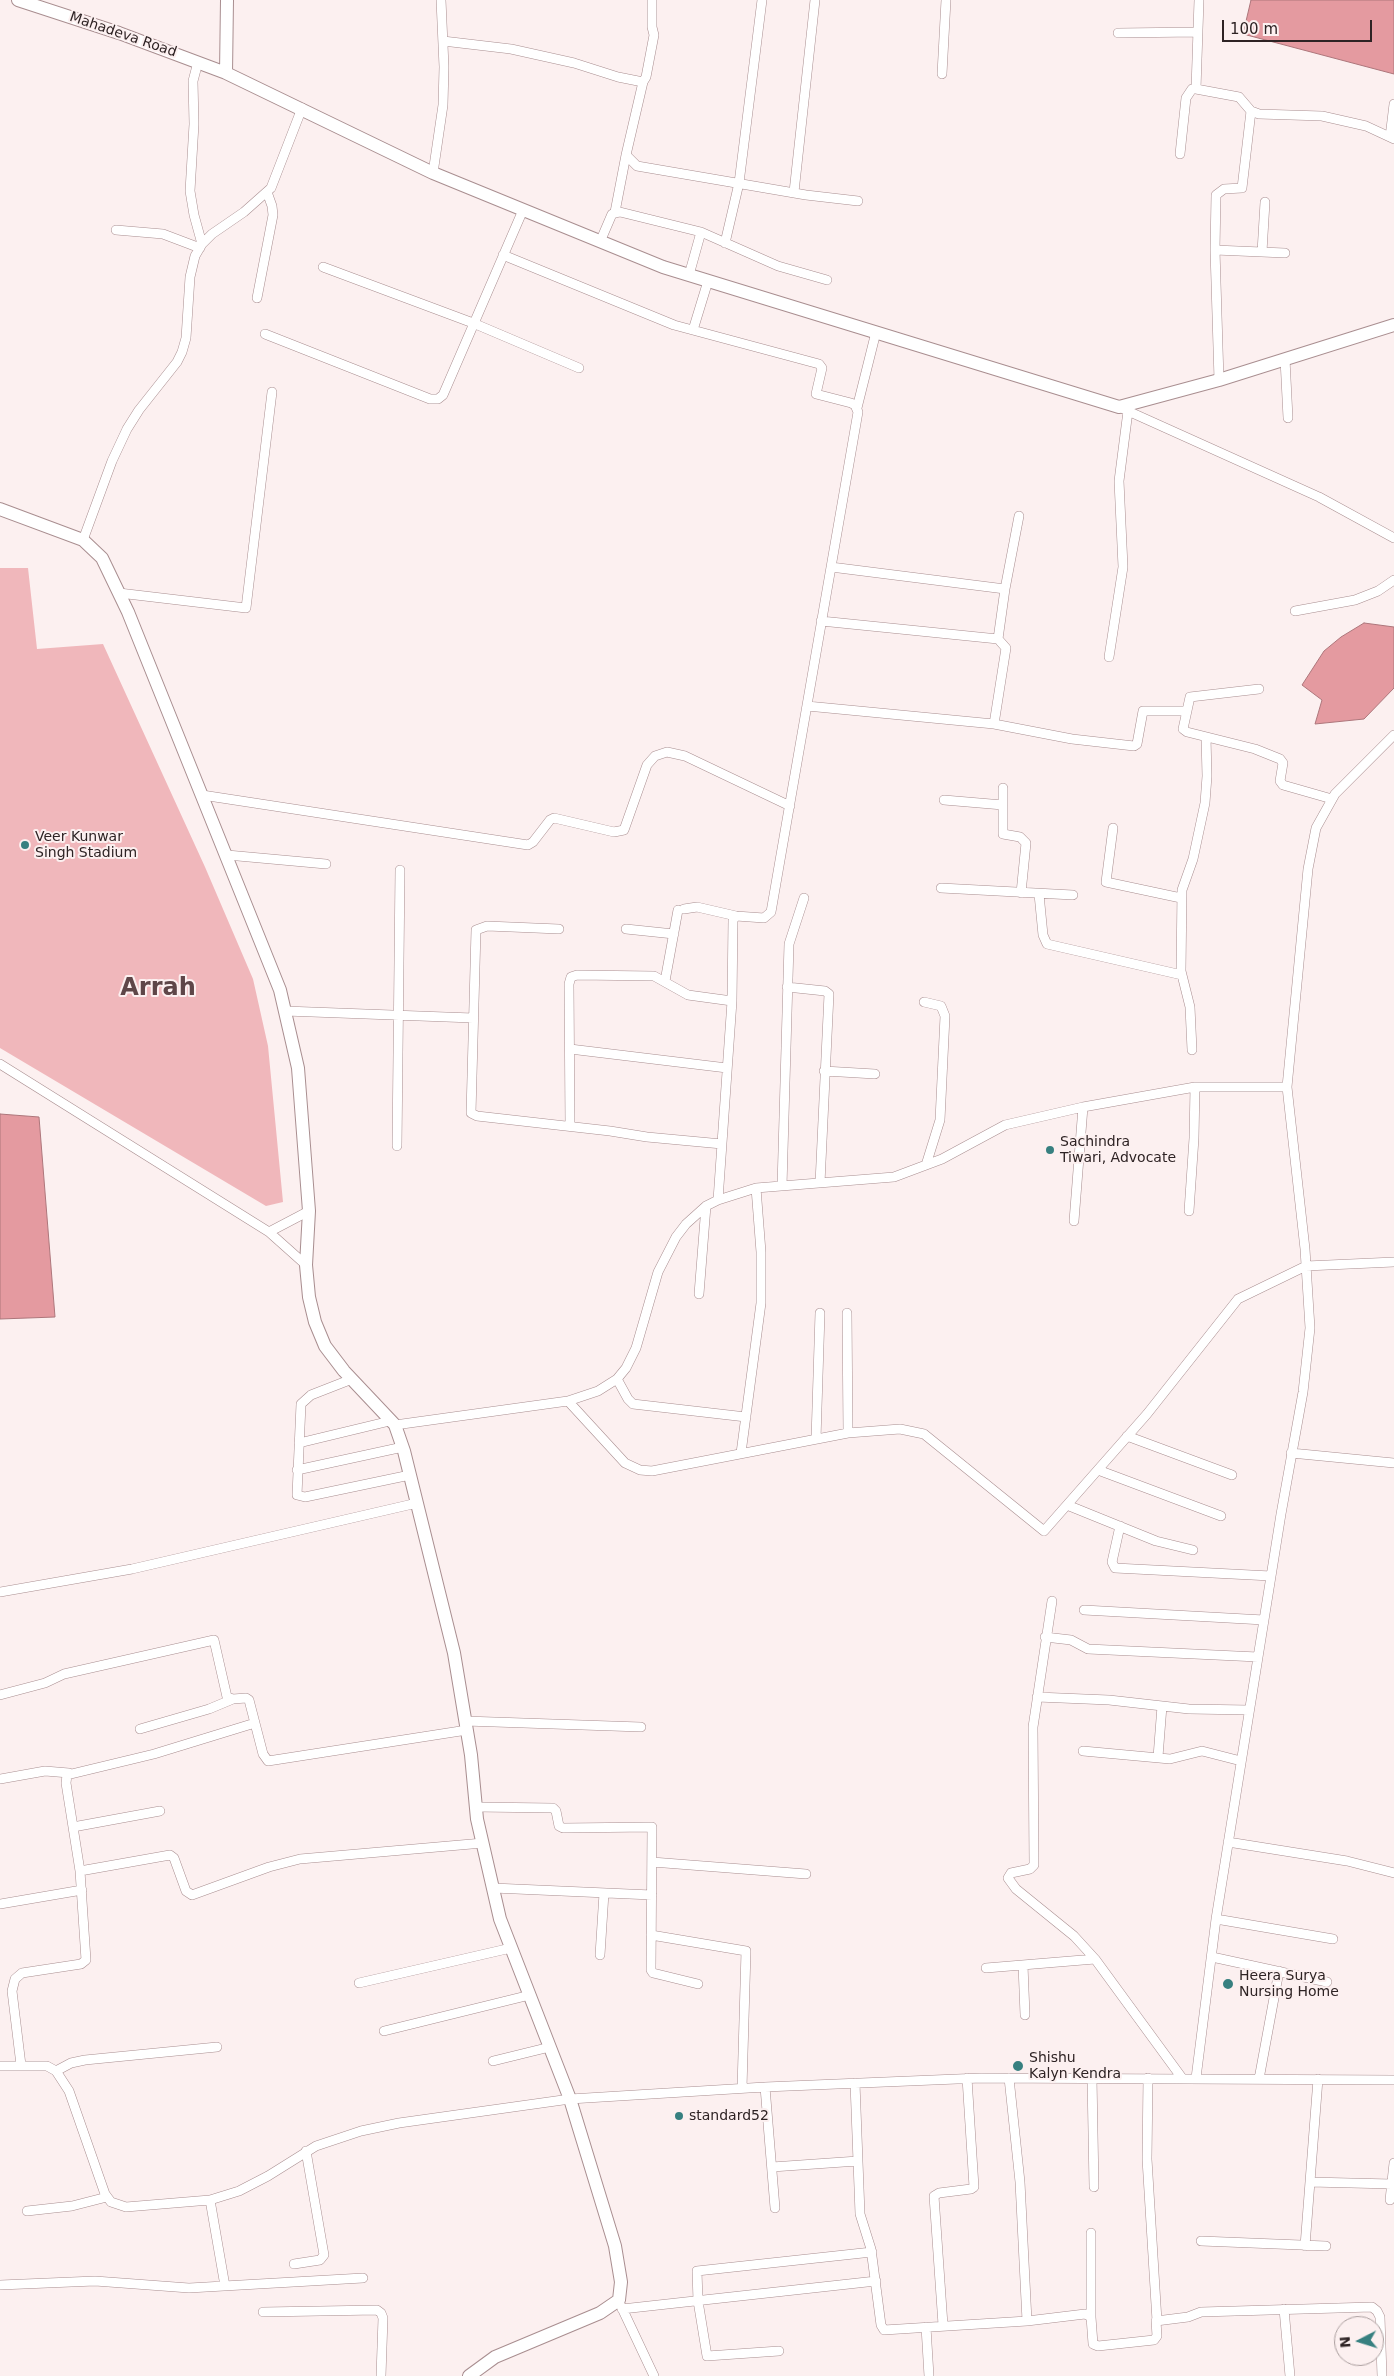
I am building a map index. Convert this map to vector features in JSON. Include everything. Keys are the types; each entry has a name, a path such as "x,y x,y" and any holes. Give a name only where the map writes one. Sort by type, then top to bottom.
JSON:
{"street":[{"name":"Mahadeva Road","path":"18,0 119,33 226,72 433,173 662,268 1123,409"},
{"path":"226,72 227,0"},
{"path":"433,173 443,104 441,0"},
{"path":"600,242 614,212 643,82 646,78 654,35 652,27 652,0"},
{"path":"725,242 739,182 762,0"},
{"path":"794,192 816,0"},
{"path":"942,74 946,0"},
{"path":"1196,88 1199,0"},
{"path":"1118,33 1197,32"},
{"path":"443,42 511,49 568,61 643,82"},
{"path":"198,62 193,81 194,124 190,191 201,246"},
{"path":"1180,154 1186,98 1192,89 1196,88 1239,97 1251,111 1266,115 1322,116 1366,126 1392,138 1394,104"},
{"path":"83,540 112,461 127,429 139,410 177,362 182,352 186,338 190,277 195,256 201,246 267,192 277,177 302,108"},
{"path":"1219,380 1215,250 1216,195 1224,189 1242,188 1251,111"},
{"path":"626,155 637,166 858,201"},
{"path":"257,298 272,215 272,206 267,192"},
{"path":"1262,252 1265,202"},
{"path":"265,334 436,400 443,395 523,210"},
{"path":"614,212 655,219 701,232 778,266 826,280"},
{"path":"116,230 171,235 201,246"},
{"path":"689,275 701,232"},
{"path":"1215,250 1285,253"},
{"path":"503,254 649,315 693,330 819,364 822,368 816,394 852,403 857,408"},
{"path":"323,267 473,323 579,368"},
{"path":"693,330 708,281"},
{"path":"1123,409 1394,325"},
{"path":"665,981 681,909 697,907 736,916 764,918 770,915 858,417 857,408 876,332"},
{"path":"1285,359 1288,418"},
{"path":"119,593 246,608 272,392"},
{"path":"1123,409 1318,497 1394,538"},
{"path":"1109,657 1122,567 1123,537 1119,481 1123,409"},
{"path":"0,509 83,540 102,558 119,593 227,855 280,990 298,1068 309,1211 306,1265 309,1297 315,1322 325,1346 392,1423 403,1447 454,1653 466,1726 476,1807 500,1919 570,2099 615,2246 621,2282 620,2305 654,2376"},
{"path":"998,639 1005,589 1019,516"},
{"path":"831,567 1005,589"},
{"path":"1295,611 1355,600 1378,591 1394,580"},
{"path":"821,621 998,639 1006,648 994,724"},
{"path":"1259,689 1191,697 1188,700 1185,711 1183,729 1206,737 1255,749 1280,760 1283,765 1280,781 1283,785 1332,799"},
{"path":"807,706 994,724 1072,739 1134,746 1137,744 1143,711 1185,711"},
{"path":"1196,2078 1216,1919 1271,1576 1303,1392 1310,1328 1306,1266 1287,1087 1308,868 1316,828 1335,794 1394,735"},
{"path":"1192,1050 1190,1007 1182,975 1182,886 1193,859 1205,803 1207,776 1206,737"},
{"path":"202,795 528,845 533,842 550,820 554,818 614,832 624,830 647,765 655,756 667,752 685,756 790,806"},
{"path":"1003,788 1003,834 1020,837 1026,842 1021,893"},
{"path":"944,800 1003,806"},
{"path":"1113,828 1106,882 1182,898"},
{"path":"227,855 326,864"},
{"path":"397,1146 400,870"},
{"path":"941,888 1074,895"},
{"path":"1039,894 1043,935 1047,944 1182,975"},
{"path":"782,1186 790,935 804,898"},
{"path":"718,1200 732,1001 732,927 736,916"},
{"path":"559,929 487,926 477,928 475,933 472,1113 477,1116 570,1126 646,1137 722,1144"},
{"path":"626,929 674,934"},
{"path":"570,1126 569,984 571,977 576,975 649,976 665,981 688,995 732,1001"},
{"path":"787,987 825,990 829,994 820,1183"},
{"path":"924,1002 940,1006 946,1016 940,1120 926,1165"},
{"path":"285,1011 398,1017 473,1018"},
{"path":"570,1049 727,1068"},
{"path":"0,1064 269,1232 306,1265"},
{"path":"824,1071 875,1074"},
{"path":"298,1443 392,1423 568,1401 598,1391 617,1379 626,1368 636,1348 658,1272 676,1237 686,1224 706,1206 718,1200 756,1188 894,1177 942,1159 1005,1125 1083,1107 1194,1087 1287,1087"},
{"path":"1189,1211 1194,1138 1194,1087"},
{"path":"1074,1222 1083,1107"},
{"path":"741,1453 761,1304 761,1252 756,1188"},
{"path":"699,1294 706,1206"},
{"path":"269,1232 309,1211"},
{"path":"568,1401 625,1462 640,1470 652,1471 848,1434 900,1429 924,1434 1044,1531 1127,1436 1238,1299 1306,1266 1394,1262"},
{"path":"816,1439 820,1313"},
{"path":"847,1313 848,1434"},
{"path":"352,1379 311,1395 304,1401 300,1410 296,1493 301,1498 410,1475"},
{"path":"617,1379 628,1399 633,1404 746,1416"},
{"path":"1127,1436 1232,1475"},
{"path":"298,1470 403,1447"},
{"path":"1292,1453 1394,1463"},
{"path":"1098,1470 1221,1516"},
{"path":"0,1592 132,1569 417,1503"},
{"path":"1067,1505 1156,1541 1193,1550"},
{"path":"1120,1526 1112,1564 1115,1568 1271,1576"},
{"path":"1052,1601 1045,1637 1032,1744 1034,1865 1030,1869 1010,1873 1008,1878 1016,1889 1074,1936 1095,1959 1182,2078"},
{"path":"1084,1610 1264,1620"},
{"path":"1045,1637 1071,1640 1088,1649 1258,1657"},
{"path":"0,1695 45,1683 64,1674 214,1640 226,1694 229,1699 248,1699 262,1754 268,1761 466,1726 641,1727"},
{"path":"1037,1697 1249,1710"},
{"path":"140,1729 210,1709 233,1699"},
{"path":"1158,1757 1162,1706"},
{"path":"0,1779 45,1771 69,1773 154,1754 255,1724"},
{"path":"1083,1751 1178,1758 1202,1751 1241,1761"},
{"path":"20,2065 12,1991 14,1979 22,1973 85,1962 87,1957 80,1871 66,1780 69,1773"},
{"path":"476,1807 553,1808 556,1811 559,1826 563,1828 650,1826 653,1829 652,1972 698,1984"},
{"path":"73,1827 160,1811"},
{"path":"1228,1842 1347,1861 1394,1873"},
{"path":"80,1871 170,1855 174,1858 186,1891 192,1895 278,1864 300,1859 483,1843"},
{"path":"652,1862 806,1874"},
{"path":"493,1888 652,1895"},
{"path":"0,1904 82,1890"},
{"path":"600,1955 604,1893"},
{"path":"1216,1919 1333,1939"},
{"path":"651,1935 746,1951 742,2088"},
{"path":"359,1983 511,1948"},
{"path":"1212,1957 1327,1982"},
{"path":"986,1968 1095,1959"},
{"path":"1023,1965 1025,2015"},
{"path":"1259,2079 1279,1971"},
{"path":"384,2031 530,1995"},
{"path":"56,2071 70,2063 85,2060 217,2047"},
{"path":"493,2061 550,2047"},
{"path":"0,2066 47,2066 56,2071 69,2091 99,2181 107,2197 118,2205 126,2206 210,2200 239,2191 268,2176 306,2151 361,2131 399,2123 570,2099 742,2088 967,2078 1394,2080"},
{"path":"943,2326 934,2196 939,2193 974,2187 967,2078"},
{"path":"1009,2078 1020,2182 1027,2321"},
{"path":"1092,2078 1094,2187"},
{"path":"1091,2233 1091,2320 1093,2344 1098,2346 1154,2340 1157,2336 1157,2321 1147,2159 1148,2078"},
{"path":"1304,2246 1318,2079"},
{"path":"855,2083 860,2214 872,2252 882,2328 1027,2321 1082,2314 1089,2316 1091,2320"},
{"path":"765,2087 775,2208"},
{"path":"294,2264 320,2260 324,2255 306,2151"},
{"path":"772,2167 858,2161"},
{"path":"1390,2200 1394,2163"},
{"path":"1310,2182 1392,2184"},
{"path":"27,2211 72,2206 107,2197"},
{"path":"210,2200 225,2286"},
{"path":"1201,2241 1326,2246"},
{"path":"779,2352 707,2356 698,2301 696,2275 698,2270 872,2252"},
{"path":"0,2285 94,2281 189,2288 363,2278"},
{"path":"469,2376 495,2357 620,2305 698,2301 876,2281"},
{"path":"1157,2321 1188,2317 1201,2312 1372,2307 1380,2317 1382,2376"},
{"path":"263,2312 373,2309 380,2311 383,2318 382,2376"},
{"path":"1284,2309 1290,2376"},
{"path":"926,2327 929,2376"}],"shaded area":[{"path":"1251,0 1394,0 1394,74 1243,34"},
{"path":"0,568 28,568 37,649 103,644 205,867 253,979 268,1046 283,1202 266,1206 0,1048"},
{"path":"1364,623 1394,627 1394,688 1364,719 1315,724 1322,700 1302,685 1324,651 1341,637"},
{"path":"0,1114 39,1117 55,1317 0,1319"}],"place":[{"name":"Veer Kunwar Singh Stadium","path":"25,845"},
{"name":"Sachindra Tiwari, Advocate","path":"1050,1150"},
{"name":"Heera Surya Nursing Home","path":"1228,1984"},
{"name":"Shishu Kalyn Kendra","path":"1018,2066"},
{"name":"standard52","path":"679,2116"}],"district":[{"name":"Arrah","path":"158,989"}]}
